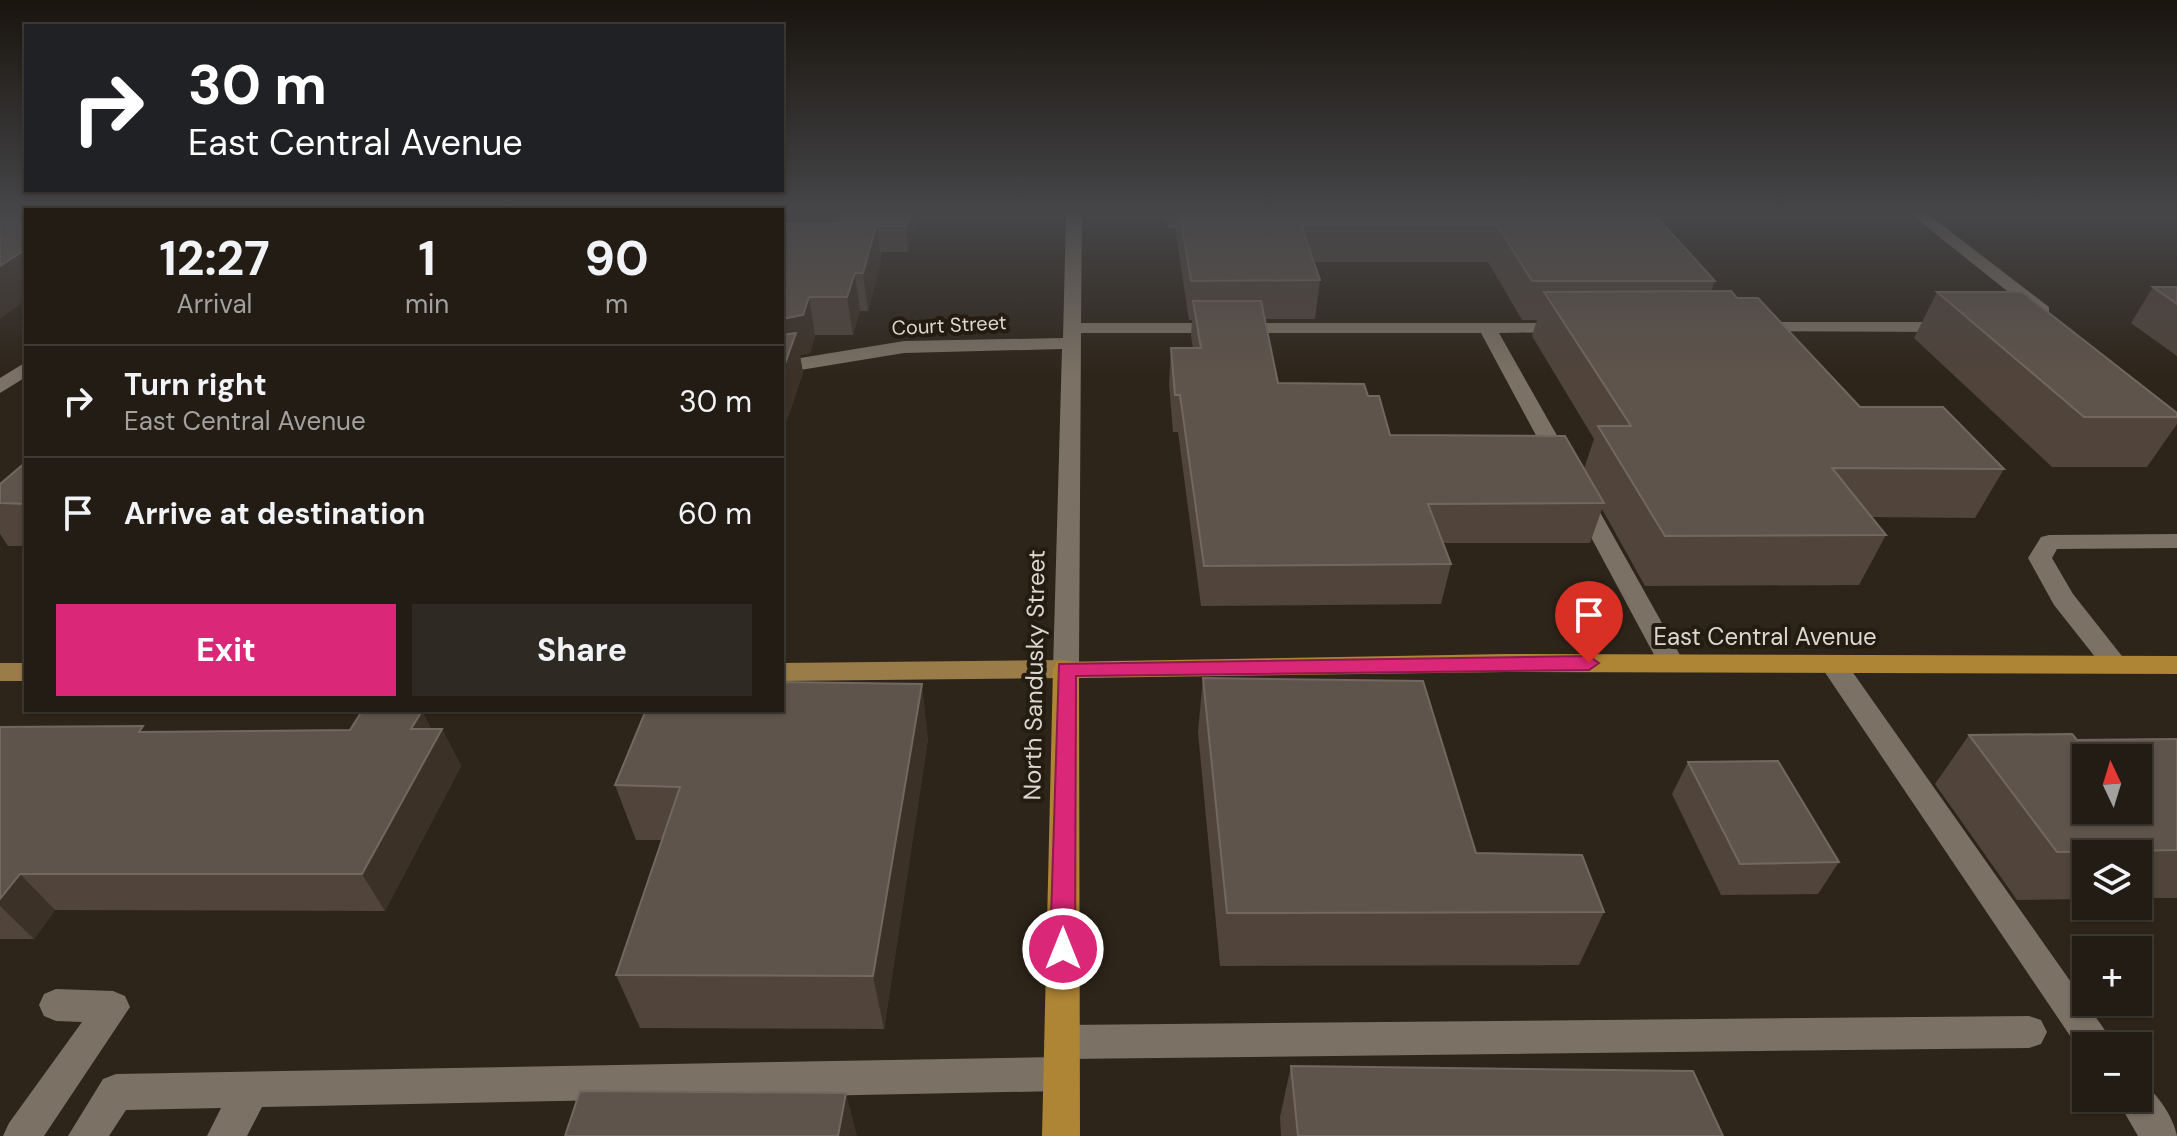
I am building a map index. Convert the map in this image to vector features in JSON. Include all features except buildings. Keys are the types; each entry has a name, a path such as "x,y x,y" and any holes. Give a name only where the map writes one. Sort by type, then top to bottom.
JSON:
{"highway":[{"name":"East Central Avenue","path":"1066,669 1672,664 2177,665"},
{"name":"North Sandusky Street","path":"1061,1136 1066,669"}],"main road":[{"path":"784,672 1066,669"},
{"path":"0,672 24,672"}],"street":[{"name":"North Sandusky Street","path":"1066,669 1073,268"},
{"path":"1980,268 2047,327"},
{"path":"1487,327 1672,664"},
{"name":"Court Street","path":"784,367 810,365 904,347 1072,336 1580,327"},
{"path":"1736,327 1970,327"},
{"path":"0,387 24,369"},
{"path":"2116,665 2063,599 2040,558 2049,542 2177,541"},
{"path":"1833,664 2088,1032"},
{"path":"22,1136 113,1007 56,1005"},
{"path":"87,1136 116,1092 252,1090 1062,1058 2029,1032"},
{"path":"226,1136 252,1090"},
{"path":"2144,1112 2160,1136"}],"route":[{"path":"1063,949 1066,669 1589,663"}]}
